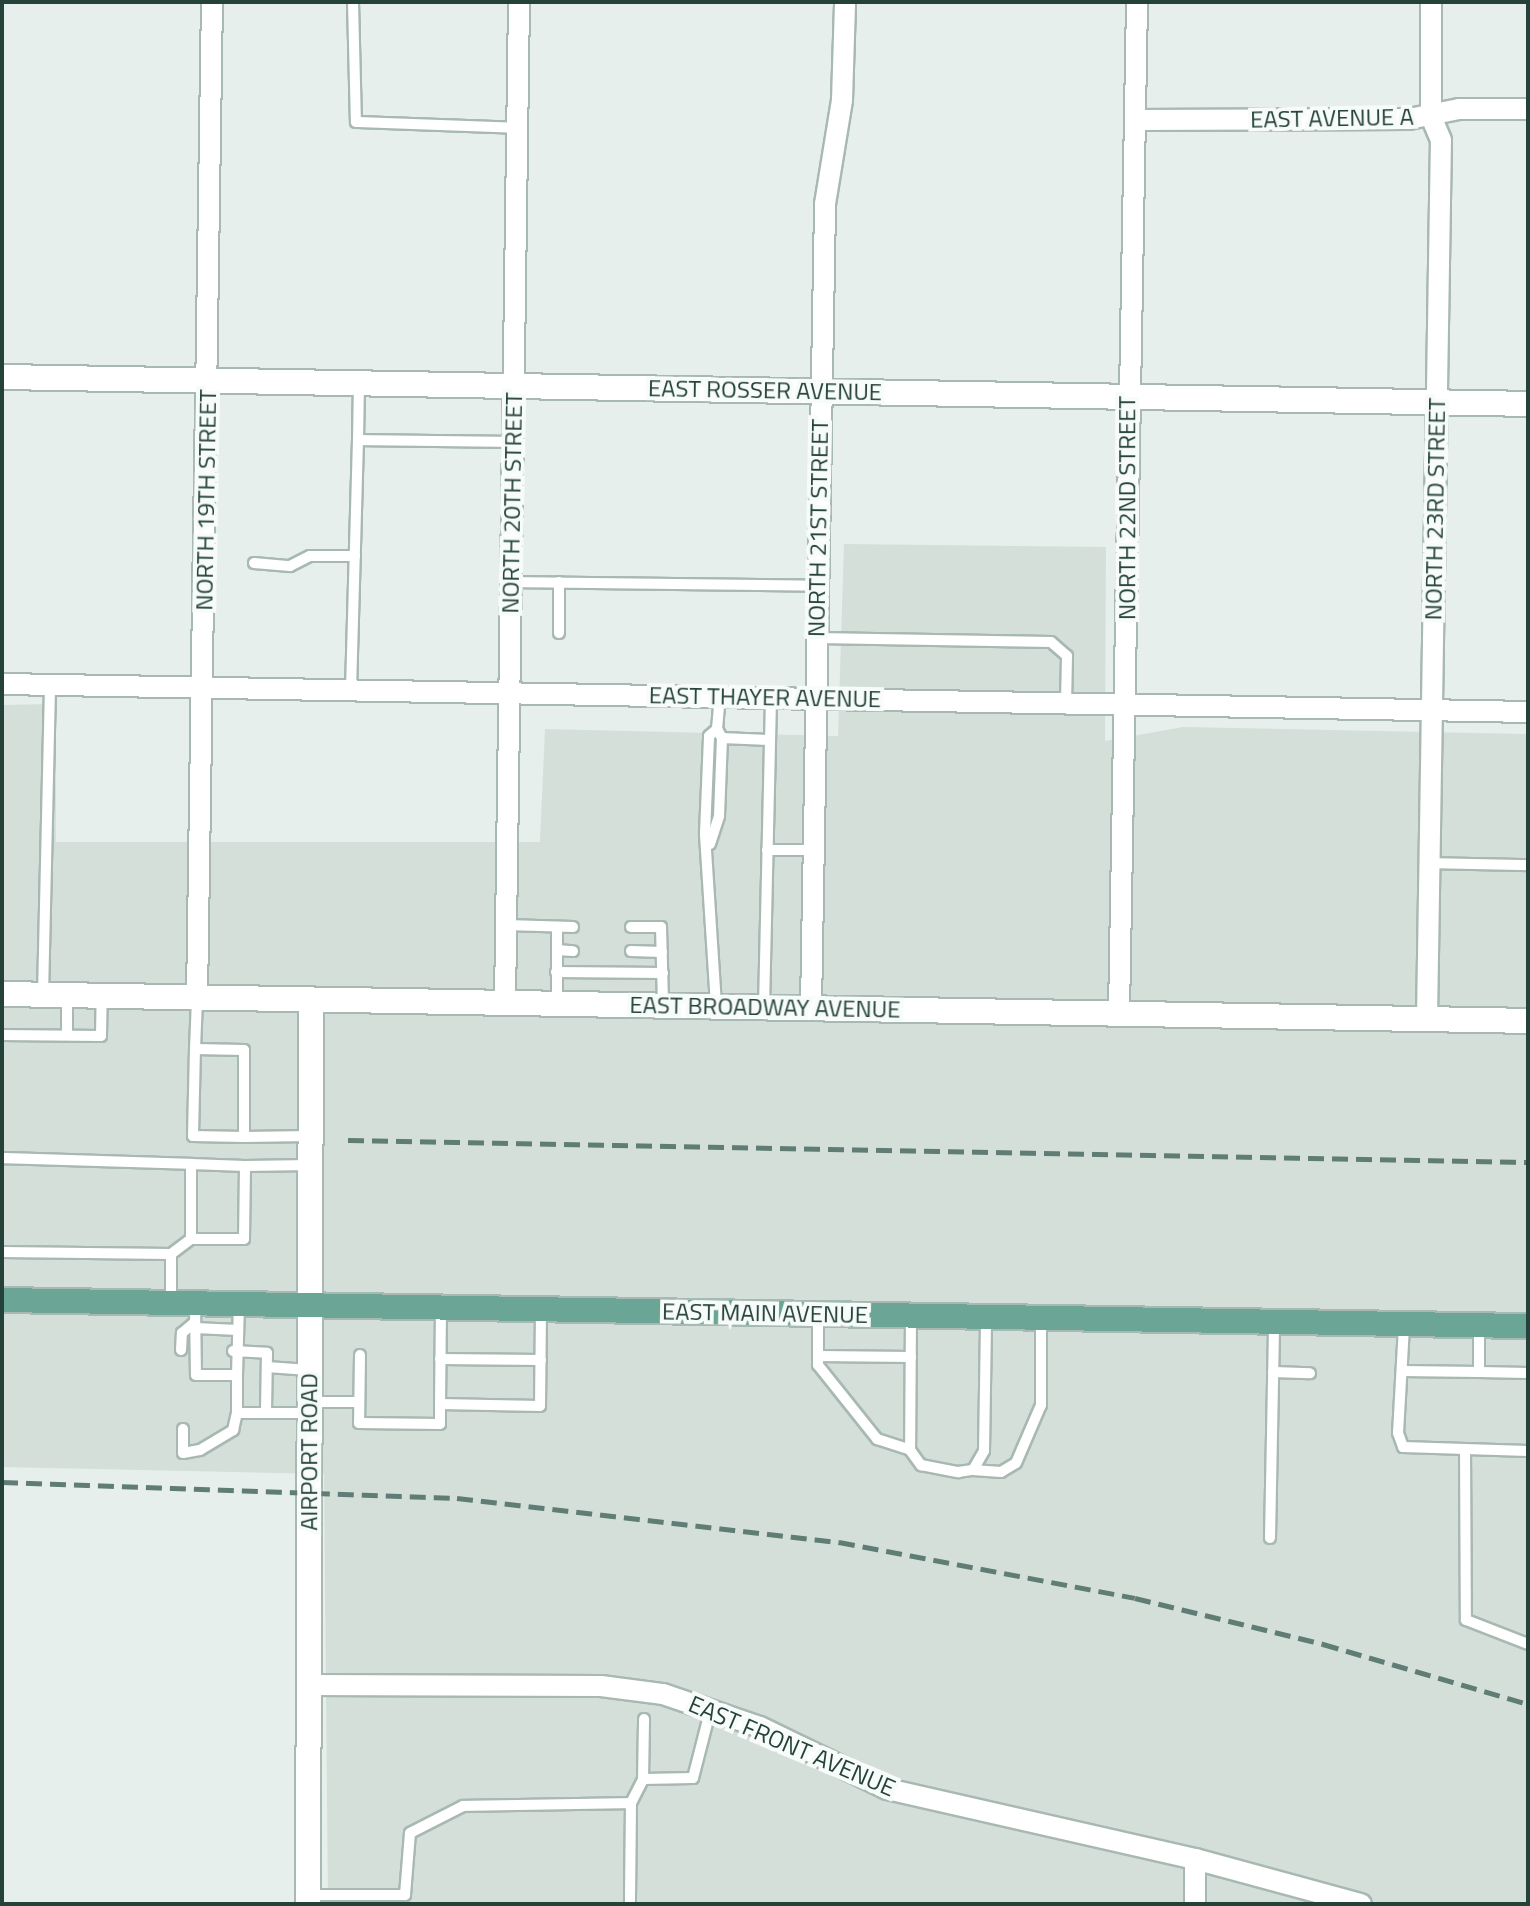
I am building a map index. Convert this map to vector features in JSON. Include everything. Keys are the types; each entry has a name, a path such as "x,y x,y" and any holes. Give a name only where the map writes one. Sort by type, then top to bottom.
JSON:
{"main road":[{"name":"EAST MAIN AVENUE","path":"2,1300 189,1314 239,1304 1528,1326"}],"street":[{"name":"NORTH 19TH STREET","path":"197,998 212,2"},
{"name":"NORTH 20TH STREET","path":"505,1003 519,2"},
{"name":"NORTH 21ST STREET","path":"811,1008 825,204 843,90 845,2"},
{"name":"NORTH 22ND STREET","path":"1119,1013 1137,2"},
{"name":"NORTH 23RD STREET","path":"1427,1019 1441,140 1431,116 1431,2"},
{"name":"EAST AVENUE A","path":"1136,120 1431,116 1459,109 1528,109"},
{"name":"EAST ROSSER AVENUE","path":"2,377 1528,404"},
{"name":"EAST THAYER AVENUE","path":"2,684 1528,712"},
{"name":"EAST BROADWAY AVENUE","path":"2,994 1528,1021"},
{"name":"AIRPORT ROAD","path":"308,1899 311,1000"},
{"name":"EAST FRONT AVENUE","path":"308,1685 601,1686 663,1694 711,1708 887,1789 1195,1859 1361,1904"},
{"path":"1195,1859 1195,1904"}],"lane":[{"path":"353,2 356,122 517,128"},
{"path":"351,690 359,382"},
{"path":"358,440 513,442"},
{"path":"254,563 290,566 310,556 355,556"},
{"path":"511,582 818,586"},
{"path":"559,582 559,633"},
{"path":"817,638 1057,643 1067,656 1066,702"},
{"path":"50,685 55,995 67,1035"},
{"path":"719,734 720,696"},
{"path":"764,1007 771,697"},
{"path":"716,1005 705,864 709,736 719,734 769,740"},
{"path":"767,850 813,850"},
{"path":"1430,863 1528,865"},
{"path":"506,925 573,927"},
{"path":"557,927 557,1004"},
{"path":"631,927 661,927 663,1004"},
{"path":"557,950 573,951"},
{"path":"631,951 662,952"},
{"path":"556,972 663,973"},
{"path":"2,1035 101,1036 102,996"},
{"path":"197,998 193,1136 311,1136"},
{"path":"195,1049 244,1050 244,1137"},
{"path":"2,1158 245,1166 311,1165"},
{"path":"191,1164 191,1239"},
{"path":"2,1252 171,1254 191,1239 244,1239 245,1166"},
{"path":"171,1254 201,1351 196,1375 237,1375"},
{"path":"183,1429 183,1453 225,1437 237,1413 239,1304"},
{"path":"360,1355 359,1423 440,1424 441,1307"},
{"path":"440,1404 540,1406 541,1309"},
{"path":"189,1314 238,1330"},
{"path":"181,1350 182,1333 189,1314"},
{"path":"818,1314 818,1365 877,1439 910,1450 921,1465 939,1472 1001,1472 1016,1463 1041,1405 1041,1318"},
{"path":"910,1450 911,1315"},
{"path":"973,1470 984,1451 986,1317"},
{"path":"1270,1538 1274,1322"},
{"path":"1405,1324 1398,1433 1403,1447 1528,1451"},
{"path":"1479,1325 1479,1372"},
{"path":"236,1351 267,1353 266,1413"},
{"path":"818,1356 911,1357"},
{"path":"440,1359 541,1360"},
{"path":"267,1367 309,1370"},
{"path":"1402,1371 1528,1373"},
{"path":"1273,1372 1310,1373"},
{"path":"237,1413 266,1413 359,1402"},
{"path":"1465,1450 1466,1620 1528,1644"},
{"path":"643,1779 693,1778 711,1708"},
{"path":"630,1904 631,1803 643,1779 644,1719"},
{"path":"308,1899 405,1900 410,1833 463,1806 631,1803"}],"shaded area":[{"path":"844,544 1106,547 1105,741 1183,727 1528,734 1528,1904 328,1904 324,1474 2,1467 2,705 56,704 56,842 540,842 545,729 838,736"}],"railway":[{"path":"348,1140 1528,1162"},
{"path":"2,1482 457,1498 839,1542 1135,1598 1323,1644 1528,1704"}]}
